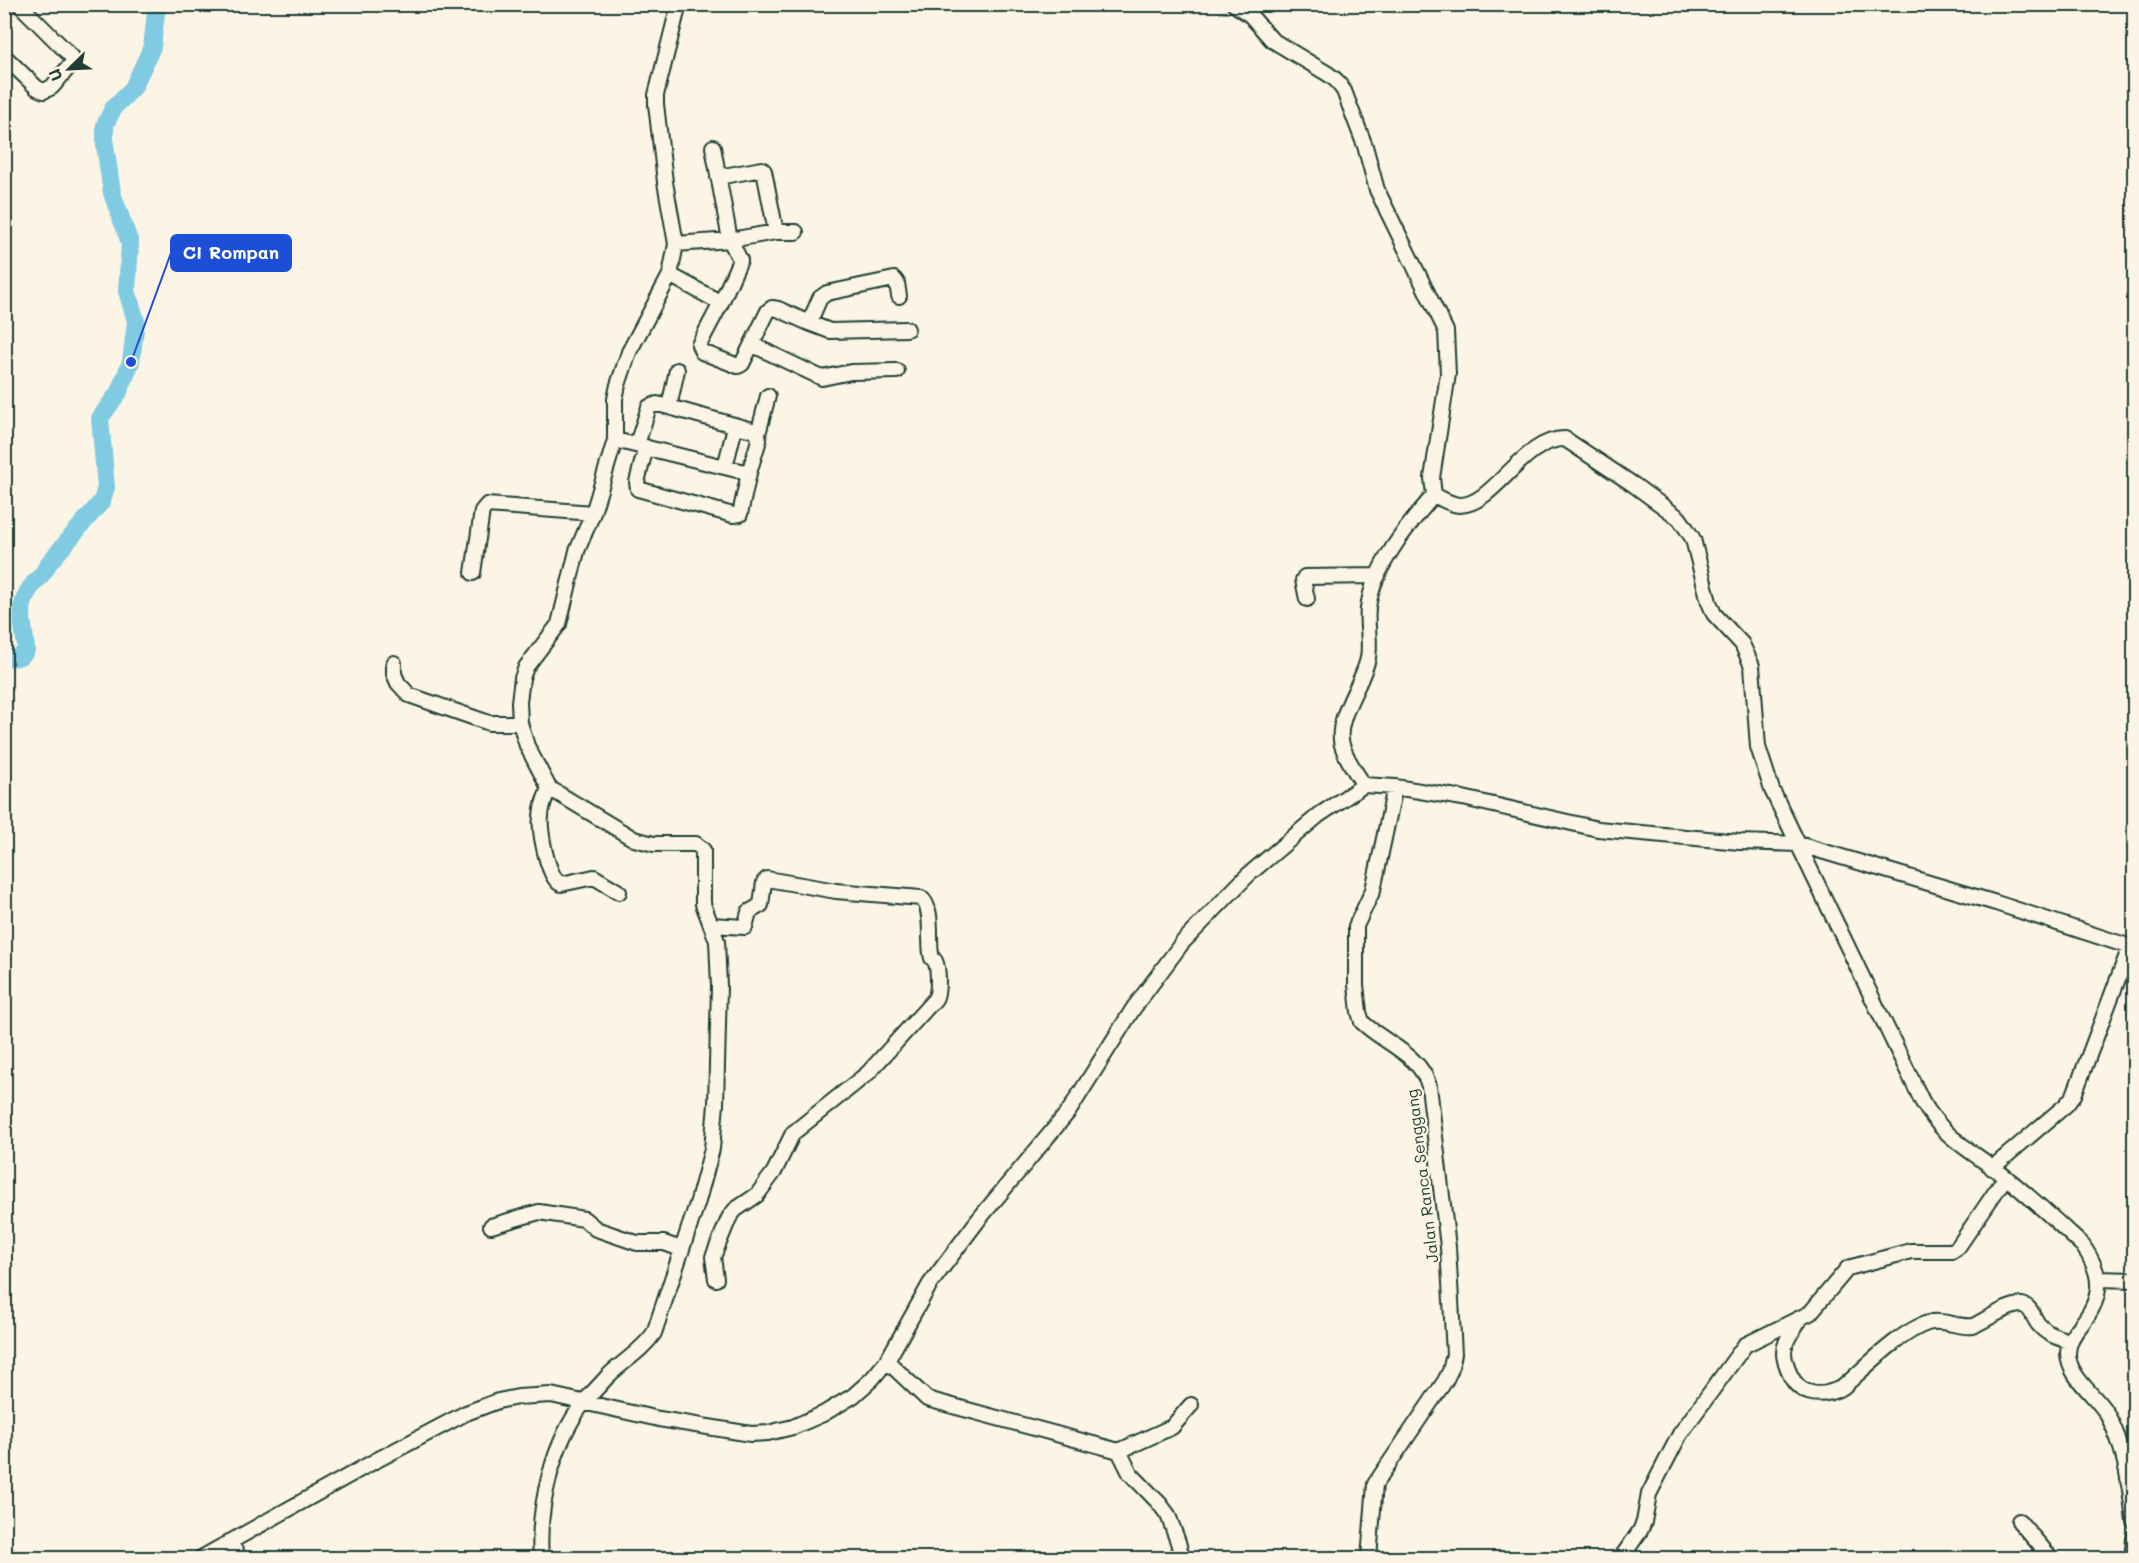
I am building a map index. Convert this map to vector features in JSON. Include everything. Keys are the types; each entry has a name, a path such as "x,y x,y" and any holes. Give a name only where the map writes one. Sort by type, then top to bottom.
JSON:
{"street":[{"path":"4,56 37,88 45,91 52,87 73,62 72,57 19,4"},
{"path":"541,1558 543,1518 551,1471 567,1431 584,1403 654,1333 698,1201 712,1149 719,986 717,941 703,904 704,854 696,844 648,843 634,839 549,788 527,746 520,723 519,702 524,673 559,624 577,551 593,513 615,440 615,399 629,352 670,275 676,244 665,182 656,95 679,4"},
{"path":"1234,4 1250,15 1272,40 1328,74 1344,91 1365,146 1377,190 1446,331 1448,374 1432,478 1434,495 1403,530 1378,576 1368,605 1370,642 1367,660 1341,730 1340,737 1345,752 1364,785"},
{"path":"713,147 730,240 740,260 722,303 699,345 700,350 740,366 753,345 768,311 772,308 830,331 907,328"},
{"path":"718,177 762,169 776,232"},
{"path":"676,244 730,240 776,232 796,232"},
{"path":"670,275 722,303"},
{"path":"809,323 824,294 894,279 899,296"},
{"path":"753,345 822,378 851,372 897,371"},
{"path":"669,407 677,370"},
{"path":"758,434 752,430 657,404 649,407 641,446 638,489 737,516 741,511 768,396"},
{"path":"725,467 735,427"},
{"path":"1434,495 1458,505 1467,504 1481,497 1527,454 1553,441 1564,439 1679,518 1693,539 1714,614 1742,644 1748,654 1752,666 1758,747 1772,790 1931,1117 1953,1141 2005,1178 2083,1246 2093,1261 2098,1279 2097,1298 2069,1341 2068,1355 2078,1378 2107,1414 2120,1446 2129,1482 2134,1521"},
{"path":"615,440 749,473"},
{"path":"473,573 482,512 487,505 593,513"},
{"path":"1306,599 1303,580 1305,577 1378,576"},
{"path":"394,663 394,674 398,683 410,695 489,723 520,723"},
{"path":"201,1558 235,1551 395,1450 466,1413 518,1396 551,1395 670,1421 751,1434 768,1433 793,1426 823,1414 853,1396 872,1379 886,1361 930,1284 979,1220 1069,1111 1133,1009 1182,944 1248,875 1319,815 1364,785 1395,787 1463,798 1598,829 1740,842 1798,844 1996,903 2132,948 2074,1095 2066,1105 1992,1168"},
{"name":"Jalan Ranca Senggang","path":"1369,1558 1375,1484 1445,1382 1454,1354 1448,1247 1429,1086 1426,1077 1416,1063 1362,1022 1356,985 1356,926 1373,890 1395,787"},
{"path":"549,788 541,816 541,831 554,880 561,884 594,877 619,892"},
{"path":"711,925 745,927 749,912 761,905 766,879 836,891 921,898 926,902 931,926 937,993 935,999 868,1073 794,1133 774,1172 757,1195 731,1214 713,1257 716,1279"},
{"path":"1621,1558 1640,1531 1649,1494 1680,1434 1745,1345 1810,1312 1848,1268 1911,1251 1945,1251 1958,1247 2005,1178"},
{"path":"490,1226 539,1212 584,1219 596,1229 638,1243 664,1243 681,1249"},
{"path":"2098,1279 2134,1280"},
{"path":"1802,1317 1786,1342 1784,1355 1787,1368 1799,1388 1808,1393 1819,1394 1832,1393 1843,1387 1904,1336 1920,1325 1931,1322 1945,1321 1966,1327 1973,1326 2014,1306 2023,1305 2028,1308 2038,1325 2050,1335 2069,1341"},
{"path":"886,1361 927,1399 1119,1451 1172,1426 1191,1404"},
{"path":"1119,1451 1130,1473 1168,1515 1182,1558"},
{"path":"2019,1521 2051,1558"},
{"path":"2132,1558 2134,1539"}],"waterway":[{"path":"4,657 14,658 26,650 22,620 25,597 48,564 102,501 106,487 100,418 119,392 131,362 136,321 127,291 130,243 112,193 105,145 105,125 114,107 133,88 152,47 157,4"}],"place":[{"name":"Ci Rompan","path":"131,362"}]}
